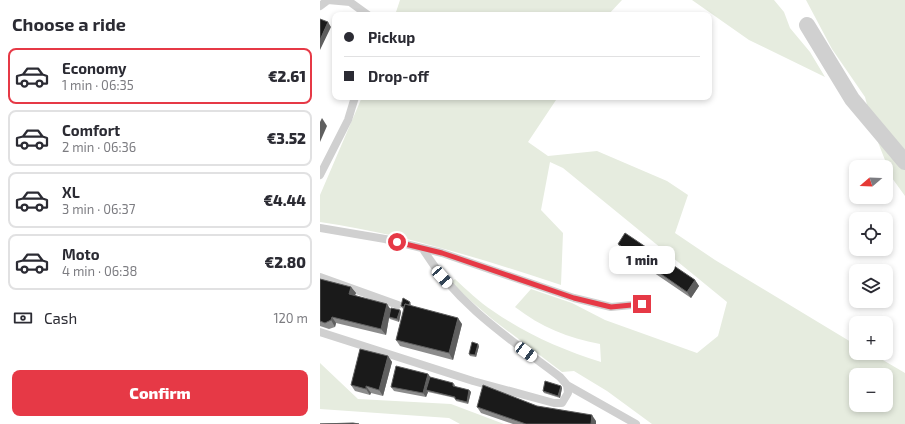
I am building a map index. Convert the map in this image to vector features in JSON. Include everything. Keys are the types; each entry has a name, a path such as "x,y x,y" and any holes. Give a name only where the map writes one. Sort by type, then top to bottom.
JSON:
{"street":[{"path":"807,25 852,99 905,162"}],"lane":[{"path":"320,6 328,0 350,2 364,12"},
{"path":"320,175 348,120 354,100"},
{"path":"320,228 385,239 423,249 505,274 574,298 611,307 642,304"},
{"path":"423,249 434,268 449,286 499,330 560,377 567,385 636,424"},
{"path":"320,277 398,305"},
{"path":"320,332 474,381 554,403 562,403 566,399 568,393 567,385"}],"shaded area":[{"path":"400,0 622,0 611,12 396,12"},
{"path":"692,0 774,0 784,12 790,28 810,52 825,77 749,40 712,14 712,12 709,12"},
{"path":"806,0 905,0 905,196 893,179 893,160 885,160 874,132 865,97 832,49"},
{"path":"361,100 556,100 528,142 548,156 597,151 667,181 688,195 675,233 715,260 849,341 849,360 883,360 905,373 905,424 652,424 607,391 574,371 562,372 492,319 450,283 455,279 473,296 488,307 531,334 558,347 601,362 600,344 555,331 515,307 531,289 572,303 605,320 697,353 718,336 727,302 563,168 550,162 541,210 563,233 561,285 442,248 351,227 320,222 320,195"},
{"path":"320,363 358,399 451,404 504,424 460,424 449,418 320,409"}],"building":[{"path":"320,19 328,22 320,40"},
{"path":"625,233 695,280 687,292 618,244"},
{"path":"320,279 351,287 349,294 387,304 381,329 332,317 331,320 325,323 320,321"},
{"path":"403,298 410,302 409,305 405,304 404,307 401,306"},
{"path":"405,304 458,318 449,353 396,340"},
{"path":"391,308 400,310 397,319 389,317"},
{"path":"472,342 478,344 475,355 469,354"},
{"path":"360,349 388,356 379,390 366,386 366,389 351,385"},
{"path":"396,366 428,374 423,393 391,387"},
{"path":"430,377 453,383 453,386 469,390 467,402 455,399 455,397 426,390"},
{"path":"545,381 561,386 558,396 543,391"},
{"path":"483,385 537,406 592,415 591,424 526,424 477,407"},
{"path":"353,423 359,424 320,424"}],"route":[{"path":"397,242 442,253 574,298 611,307 642,304"}]}
